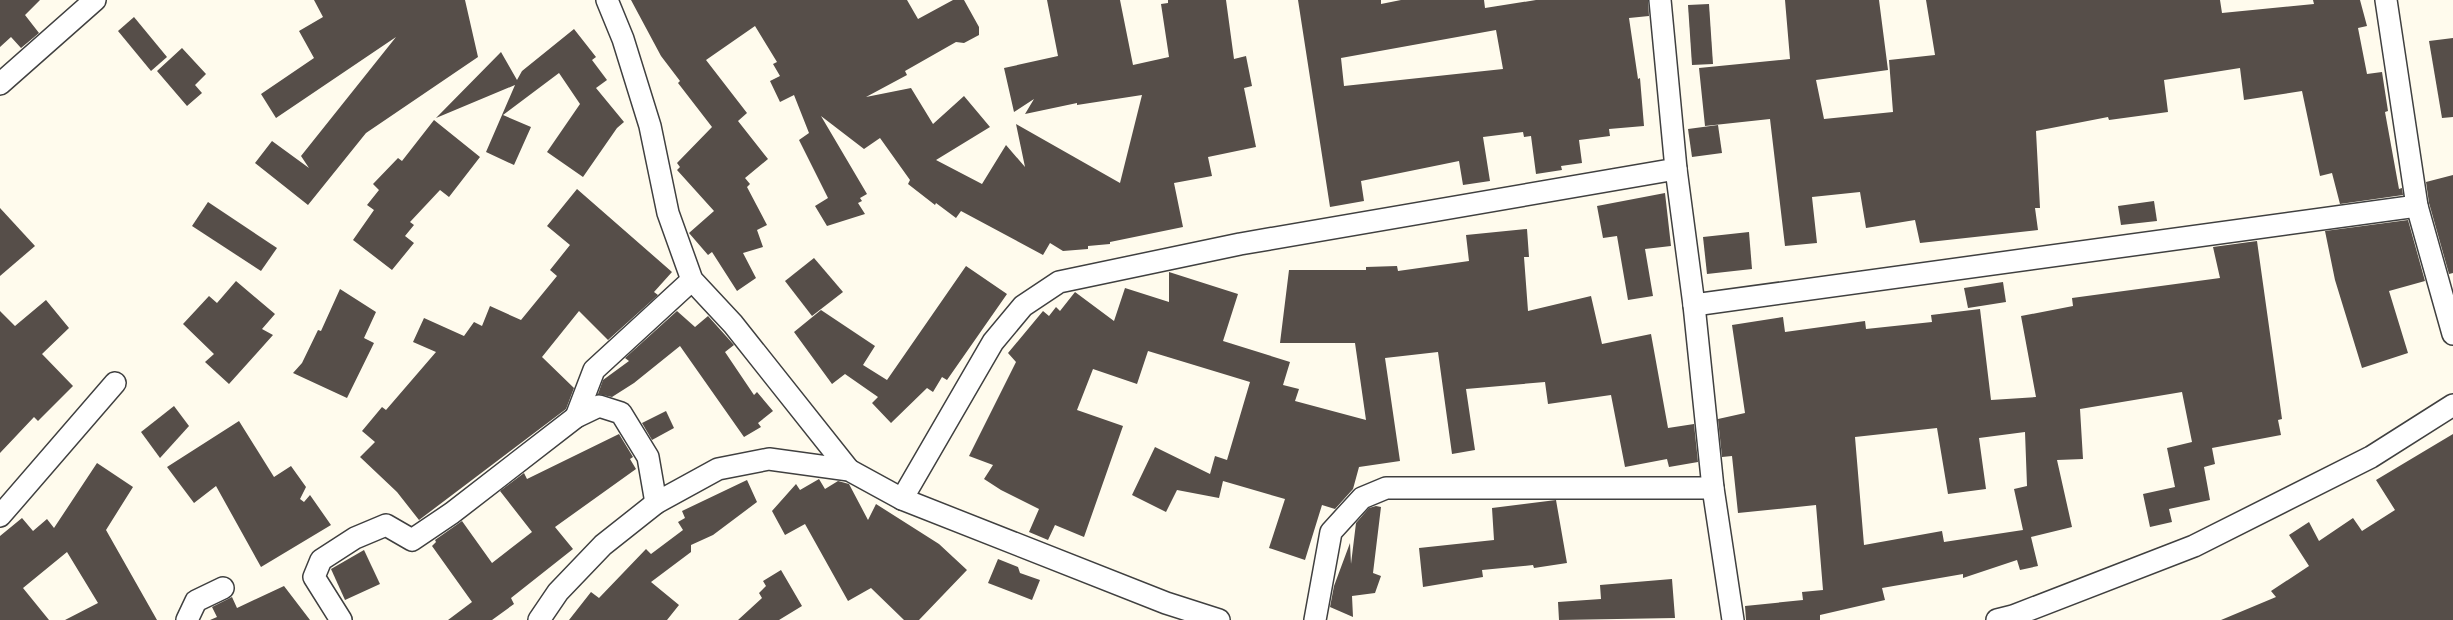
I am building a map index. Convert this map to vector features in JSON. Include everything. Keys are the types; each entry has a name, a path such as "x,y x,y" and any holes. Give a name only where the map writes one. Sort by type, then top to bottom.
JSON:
{"street":[{"path":"0,84 95,0"},
{"path":"607,0 623,39 650,126 668,213 692,280 733,324 849,470"},
{"path":"1660,0 1676,169 1694,304 1713,488 1733,620"},
{"path":"2386,0 2417,206 2453,334"},
{"path":"902,499 993,342 1023,306 1059,282 1240,244 1676,169"},
{"path":"1694,304 2417,206"},
{"path":"576,417 594,370 692,280"},
{"path":"0,516 115,383"},
{"path":"2008,619 2194,546 2371,457 2453,405"},
{"path":"341,620 314,577 321,560 355,538 386,525 412,540 452,513 576,417 599,406 621,413 648,457 656,503"},
{"path":"539,620 558,592 603,545 656,503 718,469 769,459 849,470 902,499 1166,603 1219,620"},
{"path":"1316,620 1331,532 1362,498 1386,488 1713,488"},
{"path":"187,620 196,601 223,588"}],"building":[{"path":"0,0 40,0 25,15 39,33 21,48 11,37 0,47"},
{"path":"314,0 465,0 478,57 366,133 308,205 255,163 272,141 309,168 301,156 396,37 276,118 261,94 314,58 299,31 323,17"},
{"path":"631,0 907,0 918,19 953,0 964,0 979,27 979,35 964,43 956,42 905,71 907,75 866,97 911,88 933,124 964,96 990,127 936,160 982,184 1006,145 1025,167 1016,124 1120,183 1142,95 1077,105 1077,103 1025,114 1034,99 1014,112 1004,68 1058,56 1047,0 1120,0 1133,65 1169,57 1161,4 1168,3 1168,0 1226,0 1234,59 1246,56 1252,86 1244,88 1256,147 1208,157 1212,176 1174,183 1183,227 1110,242 1110,244 1088,246 1088,249 1063,251 1050,243 1043,255 961,211 956,218 936,203 935,205 908,184 910,180 880,138 864,149 821,116 867,194 860,198 862,201 858,203 865,214 827,226 815,206 828,198 799,140 809,133 794,95 780,102 770,81 780,76 773,64 777,62 755,26 706,60 747,113 738,121 768,159 745,178 750,184 747,187 767,225 757,230 763,247 743,253 756,278 737,291 712,252 708,255 689,233 714,211 677,170 680,167 677,163 712,127 678,83 680,81 661,56"},
{"path":"1298,0 1381,0 1381,4 1401,0 1484,0 1485,8 1536,0 1648,0 1649,16 1629,18 1638,79 1640,78 1644,126 1609,129 1610,136 1579,140 1582,163 1561,166 1562,170 1536,174 1531,136 1524,137 1523,132 1483,137 1490,181 1463,185 1459,161 1361,181 1364,201 1330,207","holes":["1496,30 1503,69 1344,86 1341,58"]},
{"path":"1785,0 1879,0 1888,70 1816,80 1824,119 1893,112 1889,60 1935,55 1926,0 2220,0 2222,13 2314,4 2313,0 2360,0 2367,26 2358,28 2367,74 2382,72 2388,111 2385,112 2399,189 2402,188 2403,195 2340,204 2332,173 2320,176 2302,91 2244,100 2240,68 2164,80 2168,112 2109,120 2108,117 2036,131 2040,208 2035,208 2038,230 1920,243 1915,220 1866,228 1860,192 1812,197 1817,243 1785,246 1770,119 1705,126 1699,68 1790,59"},
{"path":"1709,4 1713,64 1692,65 1688,5"},
{"path":"134,17 167,57 151,71 118,31"},
{"path":"574,29 596,57 592,60 607,80 596,88 624,122 617,128 583,177 547,152 580,104 559,73 503,115 531,127 514,165 486,152 515,85 436,118 501,52 517,80 522,71"},
{"path":"2453,38 2453,117 2442,118 2429,41"},
{"path":"182,48 206,74 195,85 202,93 187,106 157,71"},
{"path":"434,120 480,157 449,197 440,190 410,222 414,225 405,236 414,243 392,270 353,240 374,210 367,205 379,190 373,184 398,158 402,161"},
{"path":"1718,125 1722,153 1692,157 1688,129"},
{"path":"2453,175 2453,273 2449,274 2429,203 2426,182"},
{"path":"577,189 672,272 654,292 658,295 608,340 579,311 542,357 574,388 566,409 419,520 397,492 360,457 375,442 362,431 382,407 386,410 436,352 413,342 424,318 464,336 474,322 482,326 490,306 521,320 557,276 550,270 570,245 547,226"},
{"path":"1665,193 1671,246 1645,249 1653,296 1628,300 1617,236 1603,238 1597,206"},
{"path":"2154,201 2157,221 2121,225 2118,206"},
{"path":"208,202 277,248 261,271 192,226"},
{"path":"0,208 35,246 0,276"},
{"path":"2408,220 2425,281 2389,291 2408,353 2362,368 2335,280 2325,231"},
{"path":"1527,229 1529,257 1524,257 1528,311 1591,296 1602,344 1651,334 1668,428 1694,424 1698,462 1669,467 1667,459 1625,467 1611,395 1548,404 1545,382 1466,389 1475,450 1452,454 1438,352 1385,358 1400,461 1359,467 1353,489 1335,509 1322,505 1305,560 1269,548 1285,499 1223,481 1219,498 1177,490 1166,512 1132,495 1155,447 1210,474 1215,456 1227,460 1250,382 1148,351 1137,384 1093,369 1077,410 1123,426 1084,537 1055,525 1048,540 1029,532 1039,509 1001,490 984,479 993,465 969,456 1016,362 1008,353 1043,311 1049,316 1056,307 1060,311 1075,292 1114,321 1125,288 1169,302 1169,272 1238,294 1223,341 1290,362 1283,385 1299,389 1295,401 1366,420 1355,343 1280,343 1289,270 1366,270 1366,267 1397,266 1398,271 1469,261 1466,235"},
{"path":"1749,232 1752,269 1707,274 1703,237"},
{"path":"2257,241 2282,419 2278,420 2281,435 2212,448 2215,464 2204,467 2210,500 2169,509 2172,522 2150,527 2143,494 2175,487 2167,448 2192,442 2182,392 2080,409 2083,459 2057,460 2072,527 2031,537 2038,566 2020,570 2017,560 1963,578 1963,574 1882,588 1885,600 1820,615 1820,620 1746,620 1745,606 1803,600 1802,592 1823,590 1816,505 1738,513 1732,456 1722,457 1718,419 1745,413 1732,325 1783,317 1785,332 1865,321 1866,329 1932,322 1931,315 1980,309 1991,400 2036,397 2021,316 2073,306 2072,298 2220,278 2213,247","holes":["1937,428 1948,494 1986,489 1979,438 2025,432 2027,486 2014,489 2023,530 1944,542 1942,531 1864,545 1855,437"]},
{"path":"814,258 843,292 812,316 785,281"},
{"path":"966,266 1007,294 947,380 942,377 933,392 927,388 891,423 872,403 878,397 845,374 832,384 794,332 821,310 875,346 863,365 887,380"},
{"path":"236,281 275,314 262,329 273,335 229,384 205,362 214,354 183,324 209,296 217,303"},
{"path":"2003,282 2006,302 1968,308 1964,288"},
{"path":"340,289 376,312 364,338 374,343 347,398 293,373 302,363 318,330 321,331"},
{"path":"46,300 69,328 42,354 73,386 38,421 34,417 0,453 0,311 15,326"},
{"path":"677,311 695,327 708,316 734,345 725,352 754,395 757,392 773,411 758,423 761,427 744,437 680,346 634,383 612,397 598,394 603,380 629,361 625,358"},
{"path":"174,406 189,426 160,458 141,432"},
{"path":"666,411 674,428 652,440 642,423"},
{"path":"239,421 274,477 291,466 306,487 300,499 304,502 310,495 331,525 261,567 216,486 194,503 167,467"},
{"path":"619,434 633,457 630,459 636,469 555,527 573,549 511,598 514,604 492,620 448,620 472,602 432,546 436,542 435,540 462,521 492,563 532,532 500,491 524,473 527,479"},
{"path":"2453,434 2453,620 2221,620 2276,597 2271,591 2309,566 2289,535 2309,522 2319,541 2353,518 2362,531 2395,510 2376,480"},
{"path":"97,463 133,487 106,530 157,620 65,620 98,603 67,552 23,588 49,620 0,620 0,536 22,518 33,531 47,519 54,528"},
{"path":"819,479 825,489 838,481 849,484 868,520 876,504 939,544 967,570 919,620 904,620 871,588 848,601 805,524 785,535 772,511 796,484 800,490"},
{"path":"747,480 757,502 713,535 691,545 691,552 651,582 679,605 667,620 569,620 591,592 599,598 646,549 651,554 683,530 678,522 685,518 682,511"},
{"path":"1556,500 1567,563 1534,568 1533,565 1482,570 1483,577 1423,587 1419,548 1494,540 1492,508"},
{"path":"1381,507 1373,573 1381,576 1375,593 1352,596 1353,617 1330,607 1334,586 1350,543 1351,564 1356,523 1369,508"},
{"path":"364,550 380,584 345,600 331,569"},
{"path":"998,559 1018,567 1020,573 1040,580 1032,600 988,583"},
{"path":"781,570 802,606 779,620 738,620 762,598 759,593 766,586 763,581"},
{"path":"1672,579 1675,618 1559,620 1558,602 1601,599 1600,585"},
{"path":"284,586 310,620 210,620 217,617 212,607 232,597 237,608"}]}
